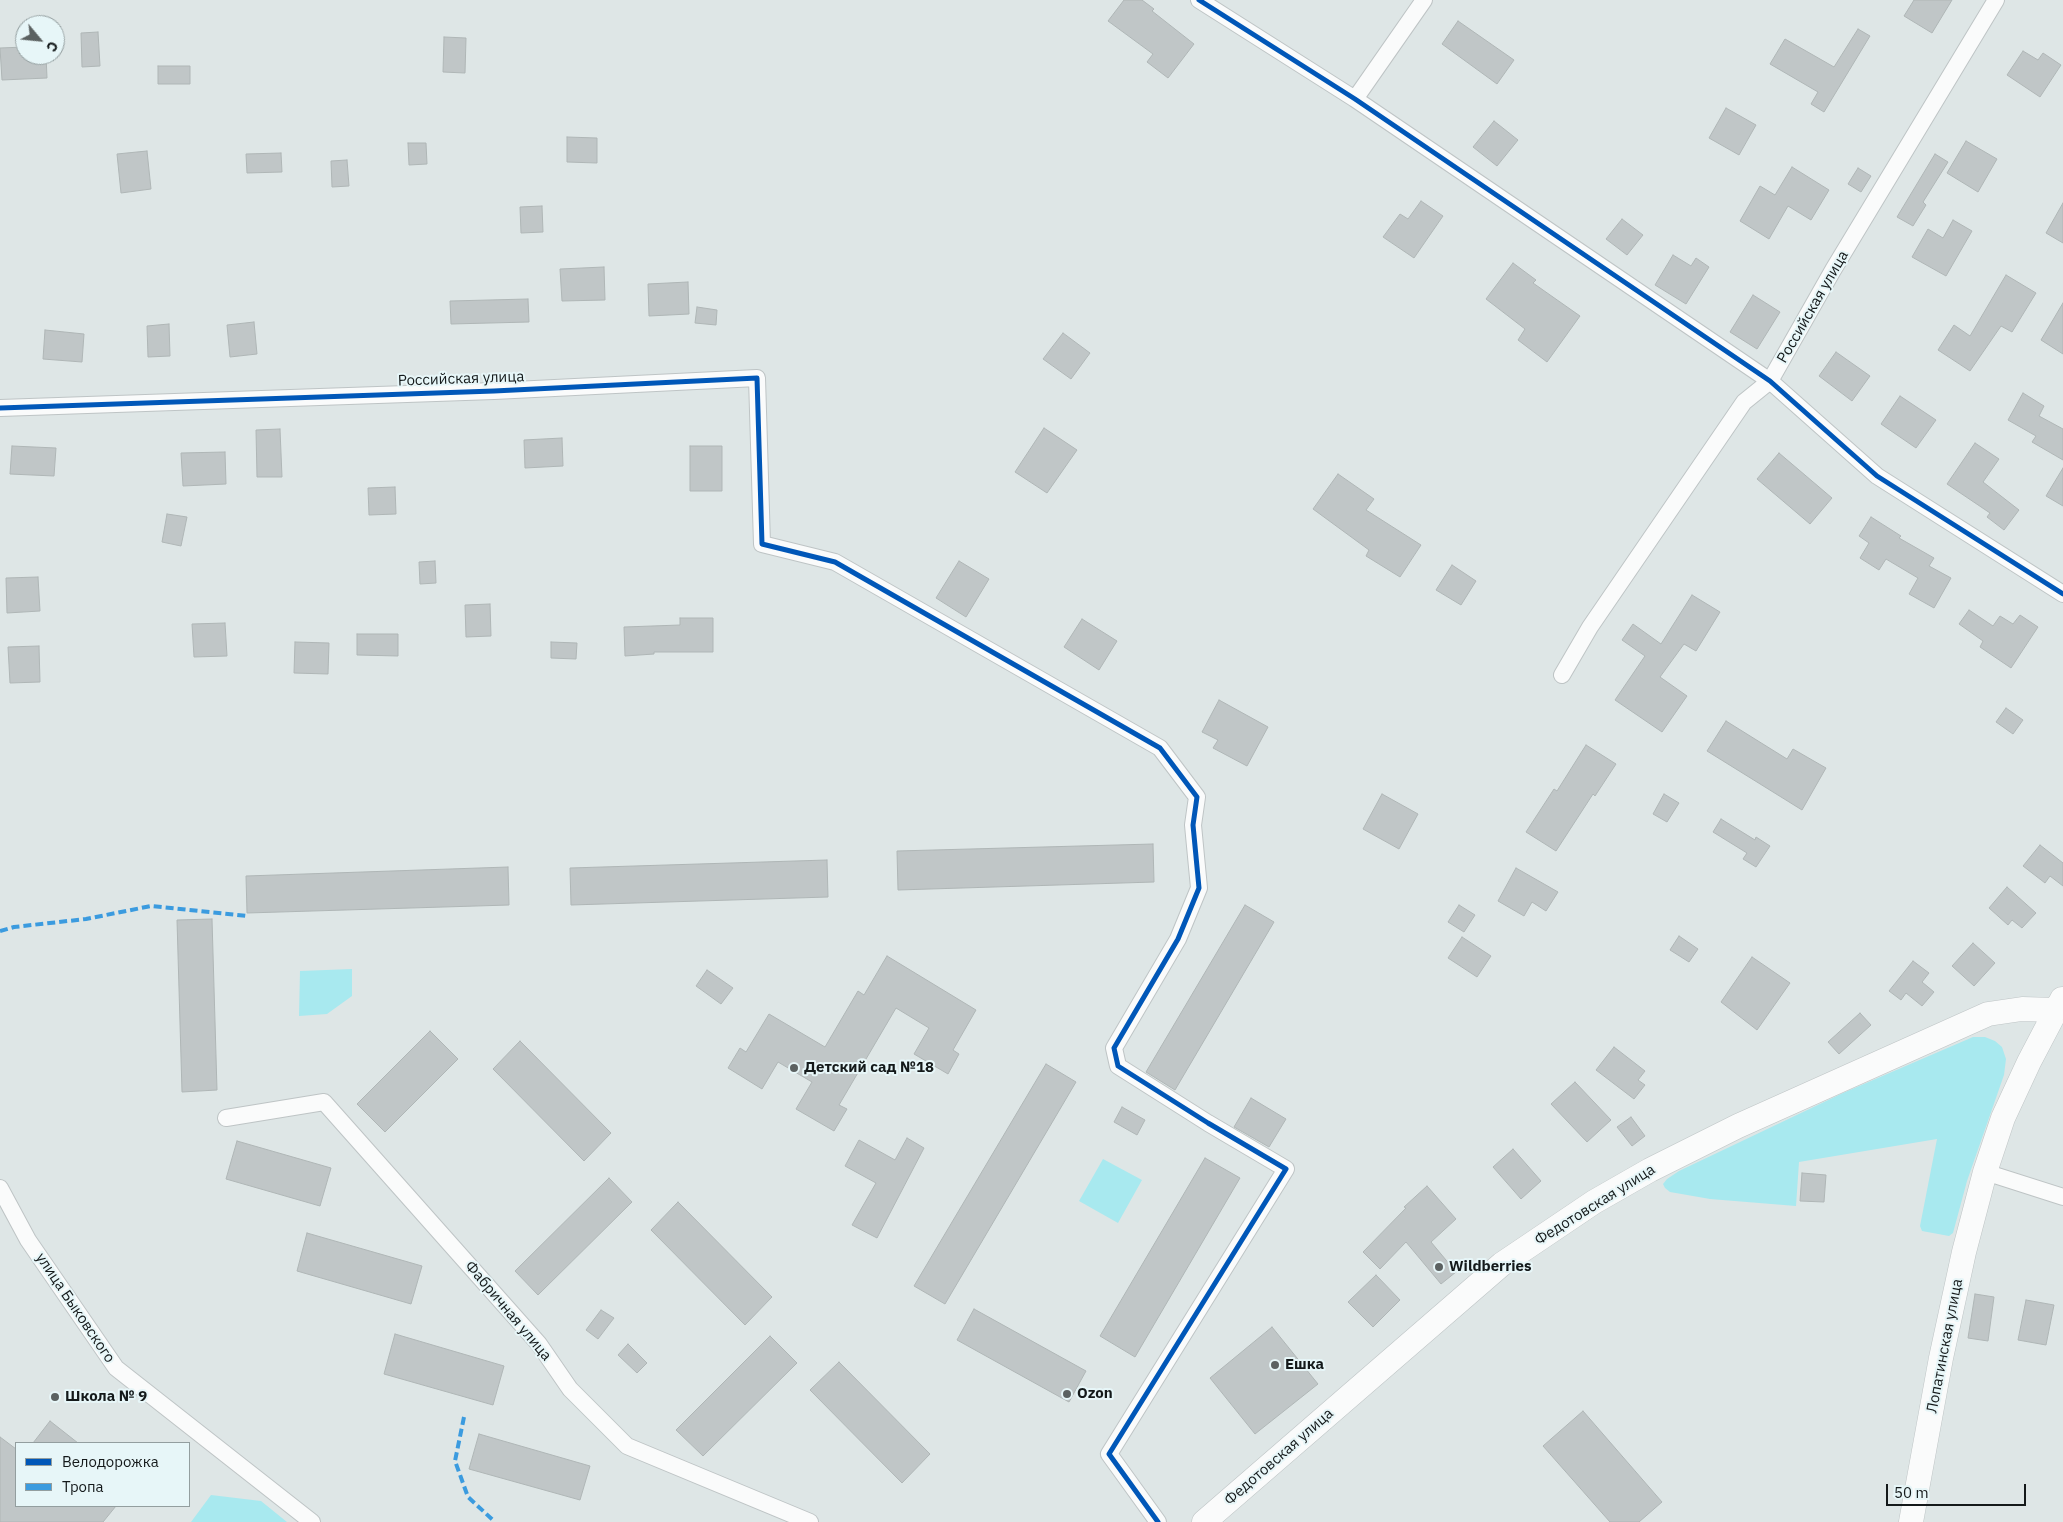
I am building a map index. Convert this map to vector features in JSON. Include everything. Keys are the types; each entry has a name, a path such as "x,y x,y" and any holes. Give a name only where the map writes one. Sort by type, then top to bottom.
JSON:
{"street":[{"path":"1199,0 1355,99 1770,381 1877,476 2063,594"},
{"path":"1355,99 1424,0"},
{"name":"Российская улица","path":"1562,675 1590,627 1744,402 1770,381 1834,270 1996,0"},
{"name":"Российская улица","path":"0,408 494,391 757,378 762,544 834,562 1160,748 1197,797 1193,825 1199,888 1178,939 1114,1048 1118,1066 1208,1123 1286,1169 1109,1454 1158,1522"},
{"name":"Федотовская улица","path":"1985,1172 2003,1118 2059,1004"},
{"name":"Федотовская улица","path":"1204,1522 1502,1264 1594,1202 1650,1170 1738,1126 1988,1014 2059,1004"},
{"name":"Фабричная улица","path":"226,1118 324,1102 540,1344 570,1389 627,1446 810,1522"},
{"path":"1985,1172 2063,1197"},
{"name":"Лопатинская улица","path":"1911,1522 1962,1262 1985,1172"},
{"name":"улица Быковского","path":"0,1188 28,1240 116,1368 312,1522"}],"shaded area":[{"path":"352,969 352,996 327,1014 299,1016 300,971"},
{"path":"1973,1037 1985,1037 1995,1041 2002,1047 2006,1059 2004,1075 1967,1181 1953,1233 1949,1236 1922,1231 1920,1226 1937,1139 1799,1162 1796,1206 1710,1199 1670,1192 1663,1184 1679,1171 1843,1093"},
{"path":"1103,1159 1142,1180 1118,1223 1079,1201"},
{"path":"211,1495 261,1501 287,1522 191,1522"}],"building":[{"path":"1124,0 1142,0 1154,9 1152,11 1194,44 1168,78 1147,62 1153,54 1108,21"},
{"path":"1914,0 1952,0 1932,33 1904,16"},
{"path":"1458,21 1514,60 1497,84 1442,44"},
{"path":"1858,29 1870,36 1824,112 1811,104 1818,92 1770,64 1785,39 1834,67"},
{"path":"98,32 100,66 82,67 81,33"},
{"path":"444,37 466,38 465,73 443,72"},
{"path":"15,47 15,65 46,65 47,78 2,80 0,48"},
{"path":"2023,51 2038,60 2043,53 2061,65 2040,97 2007,75"},
{"path":"158,66 190,66 190,84 158,84"},
{"path":"1726,108 1756,125 1739,155 1709,138"},
{"path":"1494,121 1518,140 1497,166 1473,147"},
{"path":"567,137 597,138 597,163 567,162"},
{"path":"1966,141 1997,159 1978,192 1947,173"},
{"path":"408,143 426,143 427,164 409,165"},
{"path":"147,151 151,189 121,193 117,154"},
{"path":"281,153 282,172 247,173 246,154"},
{"path":"1935,154 1948,162 1923,202 1926,205 1913,226 1897,217"},
{"path":"347,160 349,186 332,187 331,161"},
{"path":"1792,167 1829,190 1811,220 1788,206 1769,239 1740,221 1760,186 1775,195"},
{"path":"1858,168 1871,176 1861,192 1848,184"},
{"path":"1421,201 1443,216 1414,258 1383,237 1400,214 1408,219"},
{"path":"2063,203 2063,243 2046,233"},
{"path":"542,206 543,232 521,233 520,207"},
{"path":"1622,219 1643,235 1627,255 1606,239"},
{"path":"1953,220 1972,231 1946,276 1912,257 1928,229 1943,238"},
{"path":"1673,255 1691,266 1696,258 1709,267 1686,304 1655,285"},
{"path":"1513,263 1536,280 1533,283 1580,316 1547,362 1518,340 1525,329 1486,299"},
{"path":"604,267 605,300 562,301 560,269"},
{"path":"2006,275 2036,293 2012,332 2001,326 1970,371 1938,350 1954,325 1970,336"},
{"path":"688,282 689,314 649,316 648,284"},
{"path":"1753,295 1780,312 1757,349 1730,332"},
{"path":"528,299 529,322 451,324 450,301"},
{"path":"2063,303 2063,354 2041,340"},
{"path":"697,307 717,310 716,325 695,323"},
{"path":"254,322 257,354 230,357 227,325"},
{"path":"169,324 170,356 148,357 147,326"},
{"path":"45,330 84,334 82,362 43,359"},
{"path":"1063,333 1090,353 1071,379 1043,359"},
{"path":"1836,352 1870,376 1852,401 1819,376"},
{"path":"2023,393 2044,406 2039,416 2063,429 2063,460 2032,442 2036,436 2008,420"},
{"path":"1900,396 1936,420 1916,448 1881,424"},
{"path":"1044,428 1077,450 1047,493 1015,472"},
{"path":"280,429 282,477 257,477 256,430"},
{"path":"562,438 563,466 525,468 524,440"},
{"path":"1975,443 1999,459 1983,482 2019,510 2004,530 1987,517 1990,513 1947,484"},
{"path":"12,446 56,448 54,476 10,474"},
{"path":"690,446 722,446 722,491 690,491"},
{"path":"225,452 226,484 183,486 181,453"},
{"path":"1779,453 1832,498 1810,524 1757,479"},
{"path":"2063,468 2063,506 2046,496"},
{"path":"1338,474 1374,499 1366,510 1421,545 1400,577 1366,556 1369,550 1313,509"},
{"path":"395,487 396,514 369,515 368,488"},
{"path":"167,514 187,517 181,546 162,542"},
{"path":"1871,517 1901,536 1899,538 1934,558 1929,566 1951,578 1934,608 1909,594 1918,578 1886,559 1879,570 1860,558 1869,543 1859,536"},
{"path":"435,561 436,583 420,584 419,562"},
{"path":"959,561 989,579 966,617 936,598"},
{"path":"1452,565 1476,581 1461,605 1436,590"},
{"path":"38,577 40,611 7,613 6,578"},
{"path":"1692,595 1720,612 1696,651 1684,644 1660,677 1687,696 1662,732 1615,700 1645,656 1622,640 1633,624 1661,644"},
{"path":"490,604 491,636 466,637 465,605"},
{"path":"1969,610 1993,626 2000,616 2013,624 2020,615 2038,627 2011,668 1980,647 1983,641 1959,624"},
{"path":"680,618 713,618 713,652 654,652 654,654 625,656 624,627 680,625"},
{"path":"1082,619 1117,641 1099,670 1064,647"},
{"path":"225,623 227,656 194,657 192,624"},
{"path":"357,634 398,634 398,656 357,655"},
{"path":"295,642 329,643 328,674 294,673"},
{"path":"551,642 577,643 576,659 551,658"},
{"path":"39,646 40,682 10,683 8,647"},
{"path":"1219,700 1268,727 1247,766 1213,748 1218,740 1202,732"},
{"path":"2006,708 2023,720 2013,734 1996,722"},
{"path":"1726,721 1787,759 1793,749 1826,768 1802,810 1707,751"},
{"path":"1586,745 1616,764 1595,796 1593,794 1556,851 1526,832 1554,789 1557,791"},
{"path":"1382,794 1418,814 1399,849 1363,829"},
{"path":"1664,794 1679,803 1667,822 1653,814"},
{"path":"1721,819 1755,840 1756,837 1770,846 1756,867 1743,859 1747,853 1713,832"},
{"path":"1153,844 1154,882 898,890 897,851"},
{"path":"2040,845 2063,863 2063,886 2050,876 2045,883 2023,866"},
{"path":"827,860 828,897 571,905 570,868"},
{"path":"508,867 509,905 247,913 246,876"},
{"path":"1516,868 1558,892 1546,911 1532,902 1524,916 1498,901"},
{"path":"2007,887 2036,913 2022,928 2012,920 2008,925 1989,908"},
{"path":"1245,905 1274,922 1175,1090 1146,1072"},
{"path":"1459,905 1475,915 1464,932 1448,922"},
{"path":"212,919 217,1090 182,1092 177,920"},
{"path":"1679,936 1698,949 1689,962 1670,950"},
{"path":"1462,937 1491,956 1477,977 1448,958"},
{"path":"1973,943 1995,963 1974,986 1952,966"},
{"path":"887,956 976,1010 953,1050 959,1054 948,1074 914,1054 929,1028 896,1008 839,1105 847,1109 834,1131 796,1109 812,1082 778,1062 762,1089 728,1068 740,1048 746,1052 769,1014 825,1047 858,991 864,995"},
{"path":"1752,957 1790,983 1757,1030 1721,1002"},
{"path":"1913,961 1929,973 1922,982 1934,992 1922,1006 1906,993 1901,1000 1889,991"},
{"path":"707,970 733,988 721,1004 696,986"},
{"path":"1860,1013 1871,1025 1839,1054 1828,1042"},
{"path":"430,1031 458,1059 385,1132 357,1104"},
{"path":"520,1041 611,1133 584,1161 493,1069"},
{"path":"1614,1047 1645,1071 1638,1080 1645,1085 1634,1099 1596,1070"},
{"path":"1046,1064 1076,1082 945,1304 914,1286"},
{"path":"1575,1082 1611,1120 1587,1142 1551,1104"},
{"path":"1251,1098 1286,1119 1269,1147 1234,1127"},
{"path":"1122,1107 1145,1120 1137,1135 1114,1122"},
{"path":"1631,1117 1645,1136 1632,1146 1617,1127"},
{"path":"907,1138 924,1148 877,1238 852,1225 876,1183 845,1166 859,1140 895,1160"},
{"path":"237,1141 331,1168 320,1206 226,1179"},
{"path":"1513,1149 1541,1181 1521,1199 1493,1167"},
{"path":"1205,1158 1240,1178 1135,1357 1100,1336"},
{"path":"1802,1173 1826,1175 1824,1202 1800,1201"},
{"path":"609,1178 632,1202 538,1295 515,1271"},
{"path":"1427,1186 1456,1219 1431,1242 1456,1272 1441,1284 1406,1242 1380,1269 1363,1252 1406,1208 1404,1207"},
{"path":"678,1202 772,1297 745,1325 651,1230"},
{"path":"307,1233 422,1266 411,1304 297,1271"},
{"path":"1376,1275 1400,1300 1373,1327 1348,1302"},
{"path":"1975,1294 1994,1297 1988,1341 1968,1338"},
{"path":"2026,1300 2054,1305 2046,1345 2018,1340"},
{"path":"974,1309 1086,1371 1069,1402 957,1340"},
{"path":"601,1310 614,1318 598,1339 586,1330"},
{"path":"1272,1327 1318,1384 1255,1434 1210,1378"},
{"path":"395,1334 504,1366 493,1405 384,1374"},
{"path":"770,1336 797,1363 703,1456 676,1430"},
{"path":"628,1344 647,1363 637,1373 618,1355"},
{"path":"839,1362 930,1454 902,1483 810,1390"},
{"path":"1583,1411 1662,1502 1639,1522 1610,1522 1543,1446"},
{"path":"50,1421 77,1442 34,1442"},
{"path":"479,1434 590,1466 580,1500 469,1469"},
{"path":"0,1437 15,1448 15,1507 115,1507 103,1522 0,1522"}],"marked path":[{"path":"0,931 14,927 86,919 151,906 248,916"},
{"path":"464,1417 455,1461 468,1497 495,1522"}],"cycle path":[{"path":"1199,0 1355,99 1770,381 1877,476 2063,594"},
{"path":"0,408 494,391 757,378 762,544 835,562 1160,748 1197,797 1193,825 1199,888 1178,939 1114,1048 1118,1066 1208,1123 1286,1169 1109,1454 1158,1522"}],"place":[{"name":"Детский сад №18","path":"794,1068"},
{"name":"Wildberries","path":"1439,1267"},
{"name":"Ешка","path":"1275,1365"},
{"name":"Ozon","path":"1067,1394"},
{"name":"Школа № 9","path":"55,1397"}]}
